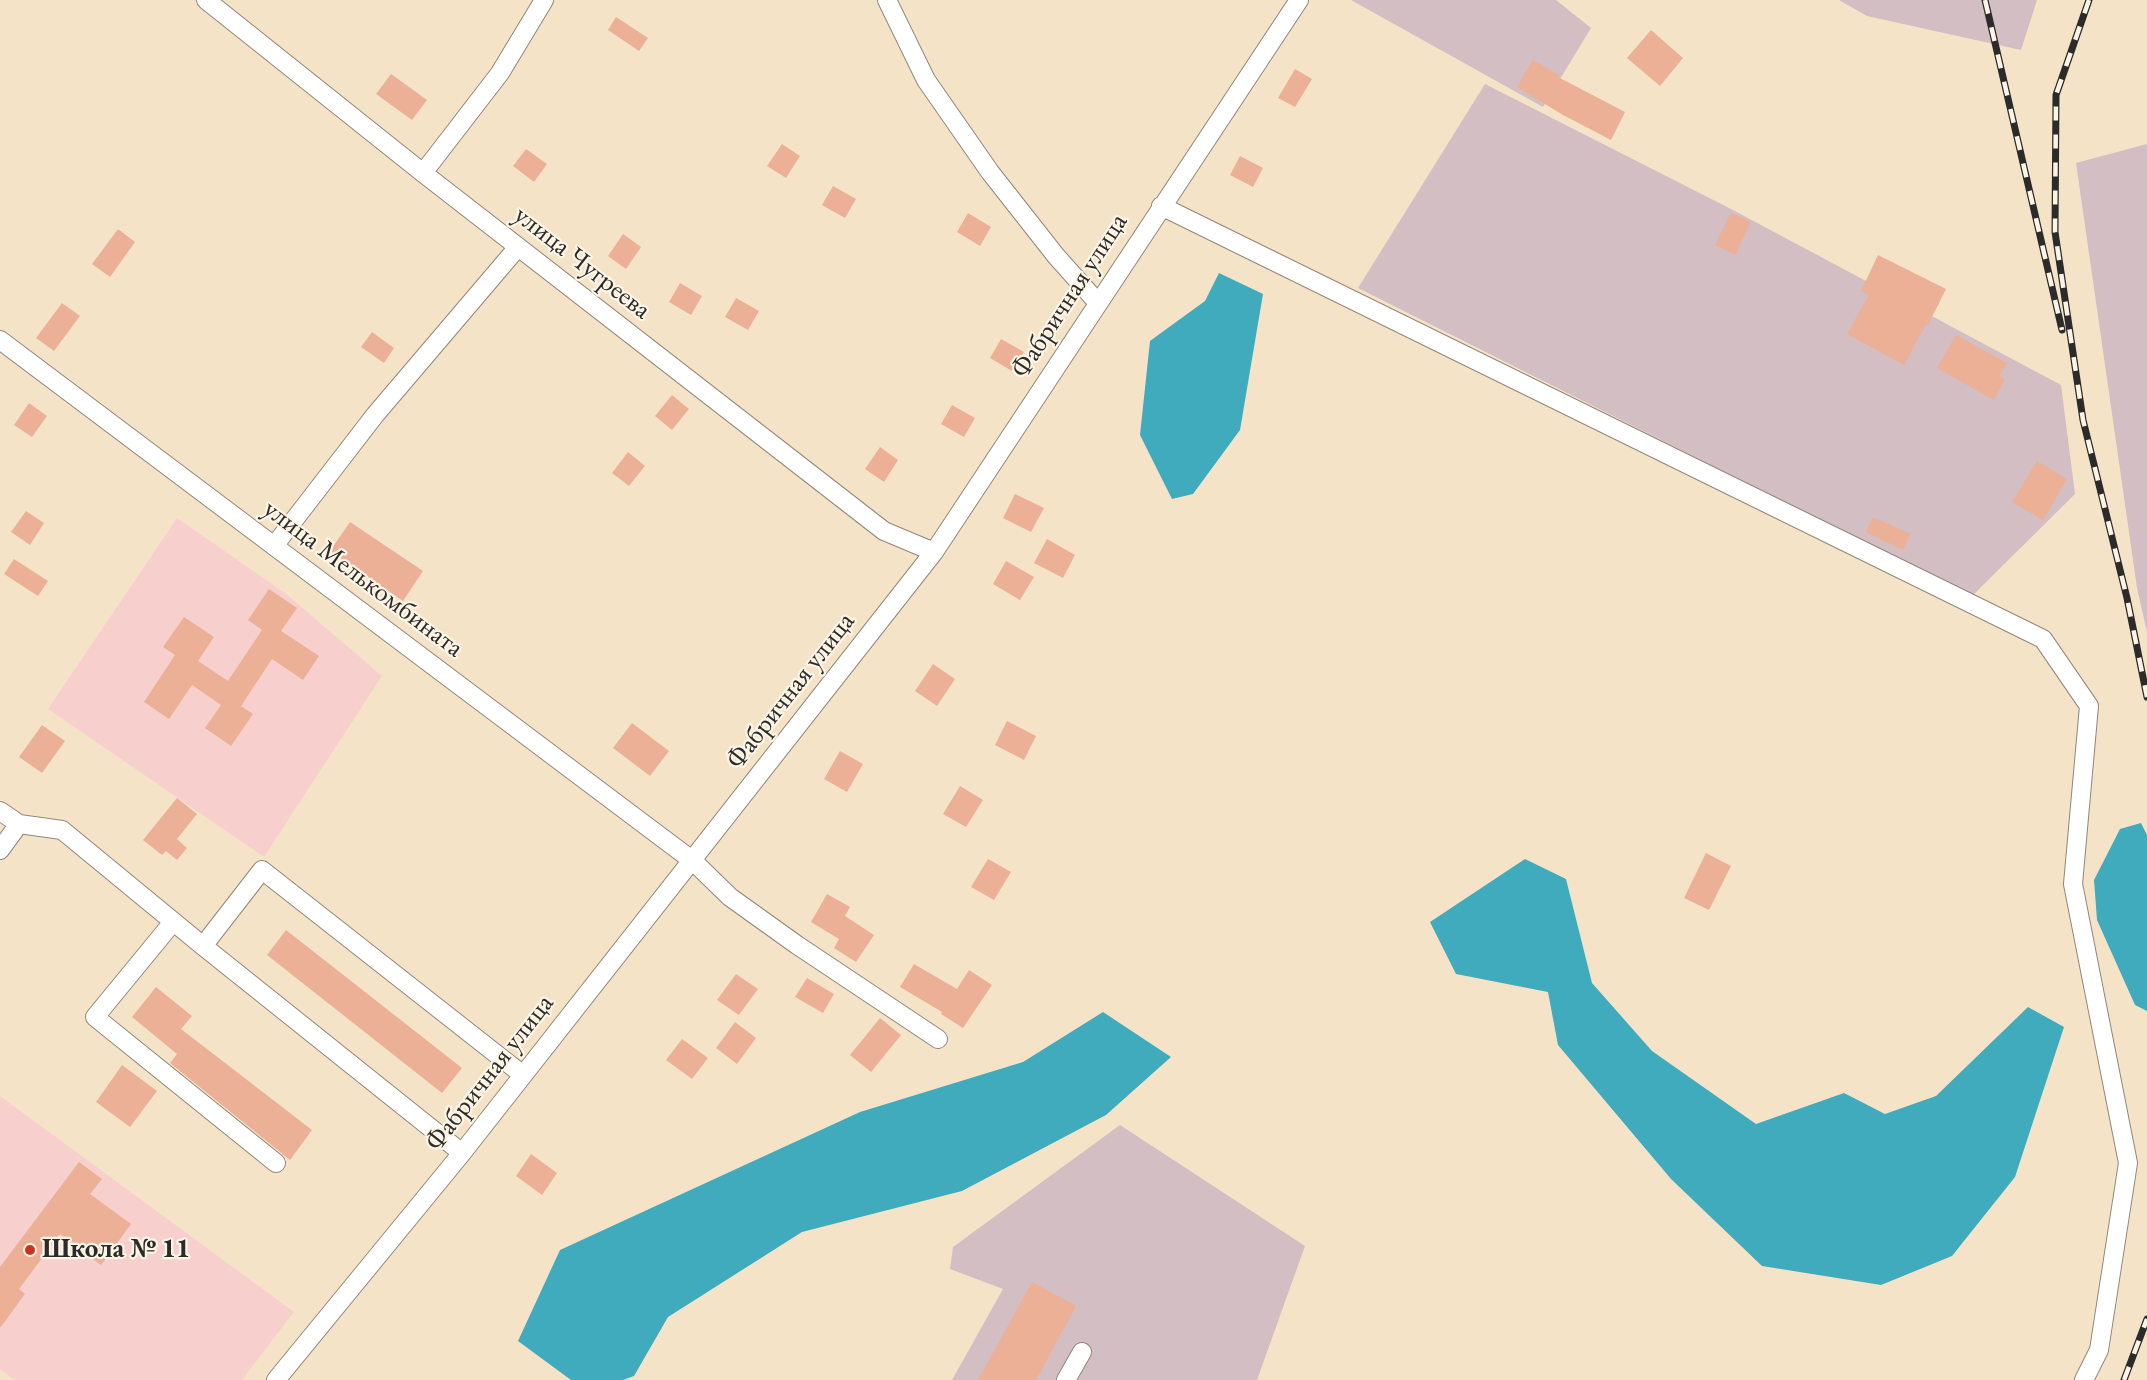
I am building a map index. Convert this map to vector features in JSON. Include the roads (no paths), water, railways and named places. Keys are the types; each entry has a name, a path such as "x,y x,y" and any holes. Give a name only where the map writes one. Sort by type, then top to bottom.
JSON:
{"street":[{"name":"улица Чугреева","path":"207,0 423,173 884,531 934,552"},
{"path":"423,173 500,73 544,0"},
{"path":"887,0 932,89 990,172 1056,256 1098,303"},
{"name":"Фабричная улица","path":"281,1378 693,861 934,552 1299,0"},
{"path":"1161,206 2043,639 2089,706 2073,884 2128,1163 2099,1350 2084,1380"},
{"path":"274,546 375,416 518,247"},
{"name":"улица Мелькомбината","path":"0,340 693,861 730,897 797,945 938,1039"},
{"path":"0,811 19,824 62,830 173,922 462,1153"},
{"path":"0,850 19,824"},
{"path":"203,946 262,870 523,1075"},
{"path":"173,922 95,1017 276,1163"},
{"path":"1066,1380 1082,1352"}],"water":[{"path":"1219,273 1263,294 1240,430 1193,494 1172,499 1140,435 1150,341 1205,301"},
{"path":"2141,823 2147,835 2147,1011 2135,1005 2097,920 2094,880 2120,829"},
{"path":"1525,859 1566,879 1592,983 1652,1051 1756,1124 1844,1093 1885,1114 1936,1096 2028,1007 2064,1027 2015,1177 1952,1256 1881,1285 1762,1266 1671,1179 1558,1045 1548,992 1456,974 1430,922"},
{"path":"1103,1012 1171,1057 1106,1115 962,1191 802,1232 668,1317 634,1376 623,1380 571,1380 518,1341 560,1250 860,1112 1023,1062"}],"railway":[{"path":"1985,0 2062,330"},
{"path":"2089,0 2056,95 2055,232 2083,420 2127,598 2147,697"},
{"path":"2124,1380 2147,1319"}],"place":[{"name":"Школа № 11","path":"30,1250"}]}
